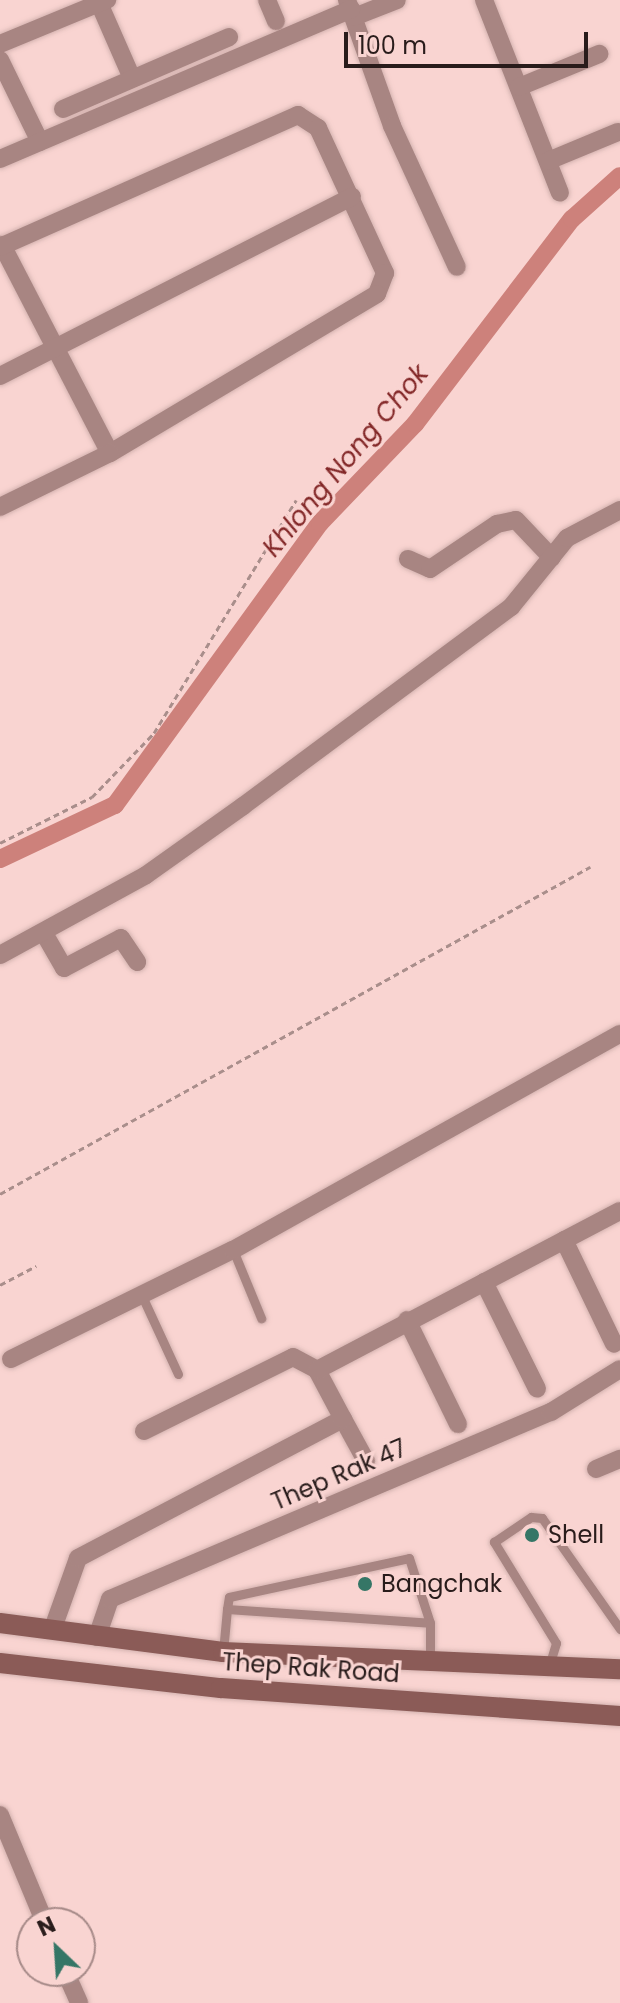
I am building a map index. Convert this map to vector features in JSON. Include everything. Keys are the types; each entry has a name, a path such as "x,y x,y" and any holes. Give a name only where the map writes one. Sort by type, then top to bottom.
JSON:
{"main road":[{"name":"Thep Rak Road","path":"0,1623 223,1652 620,1669"},
{"name":"Thep Rak Road","path":"0,1663 221,1688 620,1716"}],"street":[{"path":"267,0 276,21"},
{"path":"2,153 40,142 351,9 397,0"},
{"path":"485,0 560,193"},
{"path":"0,44 103,2 132,78"},
{"path":"351,9 392,126 457,267"},
{"path":"63,109 229,37"},
{"path":"519,87 599,54"},
{"path":"0,60 40,142"},
{"path":"0,507 110,453 385,287 352,197 318,128 298,115 1,246 110,453"},
{"path":"548,161 618,132"},
{"path":"0,376 352,197"},
{"path":"0,955 45,935 146,875 384,703 522,598 576,532 620,510"},
{"path":"408,559 430,569 497,524 516,520 552,558"},
{"path":"45,935 64,968 121,938 137,962"},
{"path":"11,1359 233,1250 620,1034"},
{"path":"317,1370 407,1320 620,1211"},
{"path":"564,1240 614,1344"},
{"path":"484,1282 537,1389"},
{"path":"407,1320 458,1424"},
{"path":"144,1431 293,1357 317,1370 366,1461"},
{"name":"Thep Rak 47","path":"97,1637 110,1599 551,1412 619,1370"},
{"path":"53,1628 78,1558 343,1419"},
{"path":"596,1469 620,1459"},
{"path":"0,1815 38,1907"}],"lane":[{"path":"233,1250 261,1318"},
{"path":"142,1296 178,1374"},
{"path":"549,1666 556,1643 494,1542 531,1517 542,1518 620,1629"},
{"path":"223,1652 229,1597 409,1558 430,1623 430,1661"},
{"path":"227,1609 430,1623"}],"path":[{"path":"0,843 92,797 154,733 296,500"},
{"path":"0,1194 590,867"},
{"path":"0,1285 36,1266"}],"waterway":[{"name":"Khlong Nong Chok","path":"0,859 115,805 320,523 415,424 572,219 620,176"}],"place":[{"name":"Shell","path":"532,1535"},
{"name":"Bangchak","path":"365,1584"}]}
